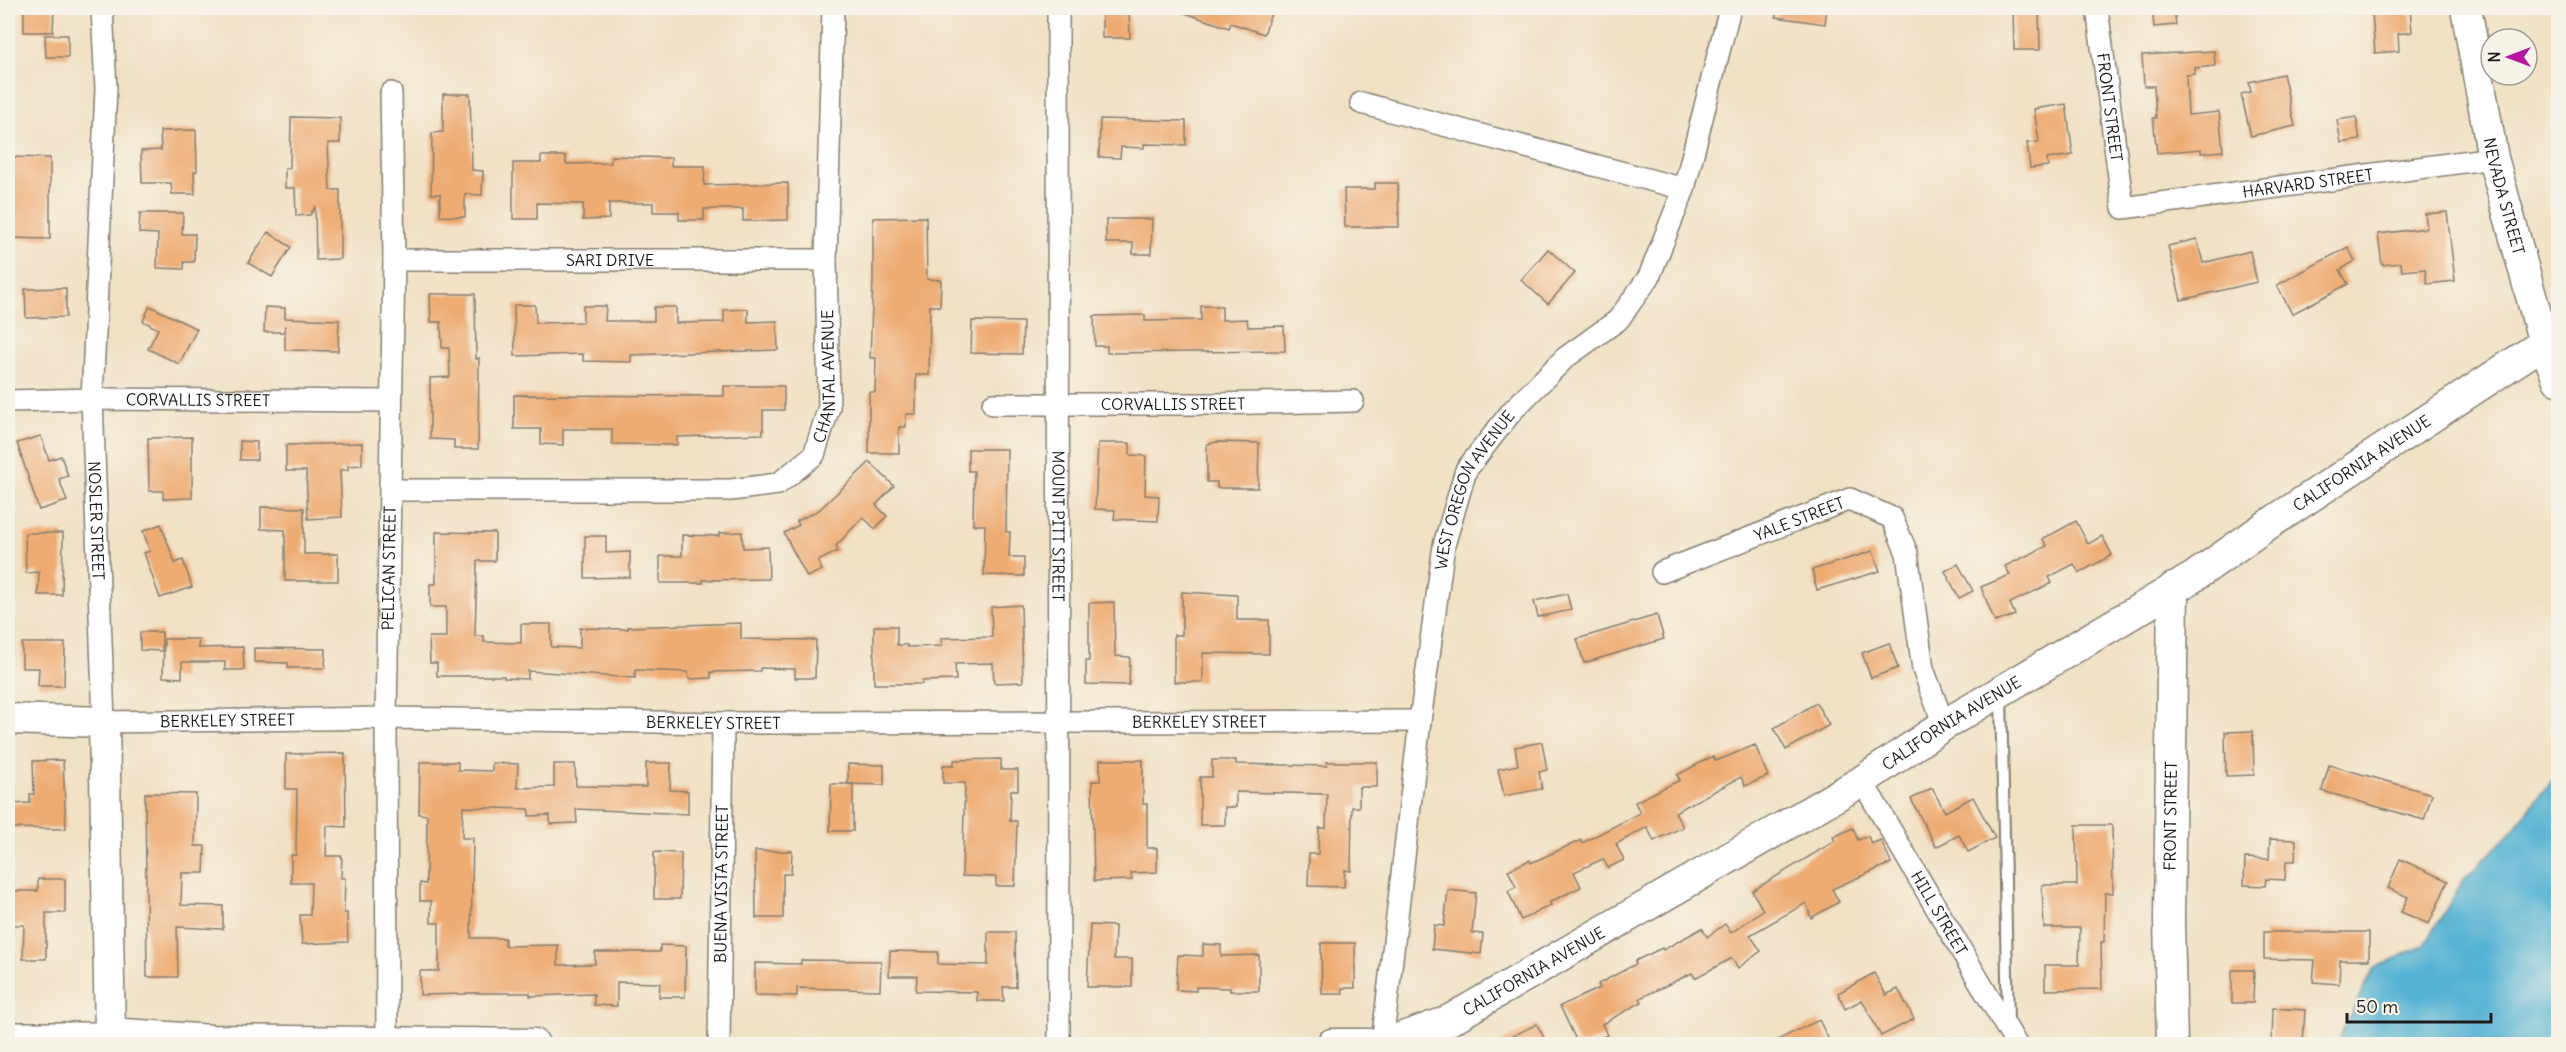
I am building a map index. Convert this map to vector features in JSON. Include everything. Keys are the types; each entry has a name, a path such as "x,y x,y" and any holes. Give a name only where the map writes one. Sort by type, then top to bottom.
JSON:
{"street":[{"name":"NOSLER STREET","path":"102,8 106,89 92,399 104,722 110,1034"},
{"name":"CHANTAL AVENUE","path":"392,490 731,490 778,484 814,455 829,407 826,260 833,8"},
{"name":"MOUNT PITT STREET","path":"1058,8 1059,1044"},
{"name":"WEST OREGON AVENUE","path":"1383,1044 1419,721 1444,545 1466,470 1512,411 1565,358 1618,320 1649,277 1684,189 1730,8"},
{"name":"FRONT STREET","path":"2097,8 2123,208"},
{"name":"NEVADA STREET","path":"2466,8 2493,158 2544,344 2559,380"},
{"name":"PELICAN STREET","path":"387,1042 386,718 392,490 390,401 394,260 391,93"},
{"path":"1361,103 1684,189"},
{"name":"HARVARD STREET","path":"2123,208 2493,158"},
{"name":"SARI DRIVE","path":"394,260 826,260"},
{"name":"CALIFORNIA AVENUE","path":"1332,1044 1383,1044 1446,1022 1862,781 1944,725 2192,578 2266,526 2544,344"},
{"name":"CORVALLIS STREET","path":"8,401 92,399 390,401"},
{"name":"CORVALLIS STREET","path":"993,404 1353,401"},
{"name":"YALE STREET","path":"1662,572 1850,499 1892,518 1907,553 1923,669 1944,725"},
{"name":"FRONT STREET","path":"2172,1044 2169,920 2173,588"},
{"name":"BERKELEY STREET","path":"8,719 104,722 386,718 723,723 1419,721"},
{"name":"BUENA VISTA STREET","path":"719,1044 723,723"},
{"name":"HILL STREET","path":"1862,781 2012,1037"},
{"path":"8,1033 110,1034 213,1042 534,1044"}],"lane":[{"path":"1944,725 2001,694 2012,1037"}],"water":[{"path":"2558,772 2558,1044 2336,1044 2374,968 2425,945 2462,882 2513,830"}],"building":[{"path":"24,8 54,8 53,32 24,32"},
{"path":"1102,8 1129,8 1130,38 1102,38"},
{"path":"1176,8 1273,8 1264,34 1231,23 1229,28 1176,10"},
{"path":"1777,8 1827,8 1825,24 1776,17"},
{"path":"2013,8 2039,8 2040,50 2014,50"},
{"path":"2152,8 2174,8 2176,25 2154,27"},
{"path":"2410,9 2412,32 2398,34 2399,51 2375,53 2372,13"},
{"path":"45,35 68,35 68,57 46,57"},
{"path":"2214,51 2215,66 2195,68 2195,74 2186,75 2188,115 2219,112 2223,151 2201,153 2201,149 2157,153 2153,118 2156,118 2154,86 2144,86 2142,55"},
{"path":"2283,74 2295,126 2251,136 2241,94 2251,92 2249,82"},
{"path":"443,94 470,94 472,170 483,171 482,195 465,194 465,217 440,216 440,194 431,194 432,133 443,132"},
{"path":"2066,104 2073,155 2047,159 2048,166 2030,168 2027,143 2039,142 2034,109"},
{"path":"291,117 340,118 340,143 328,143 330,190 340,190 340,259 316,260 315,207 310,215 296,216 295,188 285,188 285,168 290,168"},
{"path":"2356,117 2360,140 2341,143 2337,120"},
{"path":"1100,119 1186,121 1186,145 1144,144 1144,148 1121,147 1120,158 1099,157"},
{"path":"196,130 195,194 172,194 171,183 142,183 141,151 161,150 160,131"},
{"path":"541,156 566,156 566,164 611,163 611,156 671,158 671,166 705,166 704,185 788,183 788,220 743,221 743,209 704,209 704,220 679,220 679,212 653,212 653,203 609,203 609,219 583,220 583,204 537,203 537,219 513,219 513,163 541,163"},
{"path":"8,157 50,158 50,239 8,238"},
{"path":"1375,183 1398,183 1399,227 1345,227 1344,189 1375,189"},
{"path":"2447,212 2455,281 2427,284 2425,269 2402,271 2401,263 2382,265 2378,234 2427,228 2425,214"},
{"path":"140,213 183,213 182,234 195,234 194,262 184,262 184,269 157,268 158,234 139,233"},
{"path":"926,217 927,279 941,280 940,306 930,306 929,375 916,375 916,414 906,414 906,427 899,427 899,453 869,453 869,392 875,392 876,358 870,358 873,218"},
{"path":"1106,219 1152,219 1151,254 1133,254 1133,243 1106,243"},
{"path":"268,232 291,247 272,277 248,263"},
{"path":"2197,239 2203,263 2250,251 2257,282 2181,300 2168,246"},
{"path":"2348,247 2355,261 2340,270 2348,284 2292,314 2277,285"},
{"path":"1548,249 1575,273 1548,304 1521,280"},
{"path":"66,288 66,317 26,318 25,289"},
{"path":"430,294 475,294 476,359 479,358 478,449 454,449 454,440 430,439 430,378 450,377 449,348 442,348 441,322 431,322"},
{"path":"514,305 535,305 536,323 583,322 583,306 606,306 605,321 654,321 654,307 676,307 676,323 724,322 724,310 748,309 748,322 777,321 778,350 631,355 631,362 583,361 583,354 515,356"},
{"path":"150,306 197,329 179,364 148,349 158,329 143,321"},
{"path":"1201,306 1222,306 1222,320 1247,319 1248,327 1284,326 1285,351 1107,353 1107,346 1095,346 1094,316 1145,315 1145,321 1201,320"},
{"path":"265,307 285,308 285,318 339,320 338,351 285,350 285,325 284,332 264,332"},
{"path":"972,321 1023,322 1022,354 971,353"},
{"path":"724,386 784,386 784,410 763,410 763,434 677,437 677,445 612,444 612,429 563,429 563,445 541,444 541,429 514,429 514,395 724,396"},
{"path":"41,436 49,460 61,456 68,476 59,479 67,501 39,510 17,443"},
{"path":"192,437 192,498 163,499 163,491 149,491 148,438"},
{"path":"240,441 257,442 257,460 240,460"},
{"path":"1217,442 1259,443 1258,488 1217,488 1217,482 1207,482 1207,444"},
{"path":"362,443 362,465 348,466 348,470 340,470 342,517 308,519 306,471 286,471 286,445"},
{"path":"1098,443 1130,443 1130,455 1146,456 1145,495 1159,496 1158,521 1114,519 1115,510 1095,509"},
{"path":"968,449 1007,449 1006,532 1010,532 1009,557 1024,557 1024,576 984,575 985,525 973,525 974,471 968,471"},
{"path":"870,462 894,486 876,505 887,516 875,529 863,517 836,546 838,551 818,561 822,570 807,577 784,533 799,525 797,521 819,510"},
{"path":"261,507 304,508 304,554 338,554 338,581 285,581 285,530 261,529"},
{"path":"2076,521 2088,544 2102,536 2112,555 2079,573 2074,564 2049,577 2052,583 2010,603 2015,615 1995,622 1981,587 2010,575 2005,566 2047,546 2043,539"},
{"path":"161,524 175,563 183,560 192,587 160,598 144,553 150,551 143,531"},
{"path":"436,532 495,533 495,561 477,561 475,636 484,636 484,642 521,643 521,624 551,624 551,647 580,648 580,628 628,629 628,627 741,623 741,639 816,640 815,678 795,678 795,669 760,668 760,671 711,672 711,678 689,679 688,672 635,670 635,678 528,671 528,679 504,678 504,676 437,676 437,663 430,663 429,637 446,637 446,607 430,607 430,584 436,584"},
{"path":"742,532 743,548 768,547 769,579 660,583 660,556 682,556 682,535 719,536 719,533"},
{"path":"25,533 63,533 62,595 38,595 39,572 26,573"},
{"path":"585,536 606,536 606,553 630,552 630,577 585,578"},
{"path":"1873,551 1880,571 1817,590 1812,570"},
{"path":"1958,564 1973,591 1959,598 1945,571"},
{"path":"1182,592 1237,595 1237,620 1269,620 1269,654 1203,653 1203,682 1174,682 1174,635 1182,635"},
{"path":"1567,594 1571,610 1538,617 1534,601"},
{"path":"1114,602 1115,656 1130,657 1129,685 1086,684 1086,661 1089,661 1089,603"},
{"path":"1021,605 1023,682 994,683 993,663 955,664 956,680 922,681 922,684 874,684 874,626 897,626 897,645 942,646 941,638 992,637 991,607"},
{"path":"1657,615 1664,639 1584,663 1577,639"},
{"path":"140,632 162,632 162,651 140,650"},
{"path":"164,639 199,639 198,648 243,647 244,670 225,670 225,662 182,662 182,678 163,677"},
{"path":"22,643 65,643 64,686 38,686 39,668 22,668"},
{"path":"1889,643 1898,668 1871,678 1862,653"},
{"path":"254,648 326,649 325,668 288,668 288,663 254,662"},
{"path":"1816,703 1829,725 1786,750 1774,728"},
{"path":"2253,731 2254,775 2226,776 2225,732"},
{"path":"1542,742 1547,770 1539,772 1542,789 1504,796 1498,769 1518,765 1515,747"},
{"path":"1755,745 1768,776 1745,786 1741,777 1675,812 1683,827 1654,841 1647,827 1616,844 1624,860 1608,868 1603,859 1574,872 1581,887 1521,920 1508,891 1516,887 1508,870 1530,860 1531,863 1581,840 1582,843 1640,813 1635,802 1680,780 1677,775 1713,756 1716,761"},
{"path":"345,753 346,827 327,826 326,856 342,856 341,878 345,878 344,913 347,913 348,942 302,944 300,915 310,915 311,883 291,883 291,855 296,855 297,789 286,789 286,754"},
{"path":"1001,759 1001,770 1018,770 1018,790 1011,790 1010,821 1017,821 1015,886 996,886 996,877 962,876 965,783 943,783 943,765 954,765 954,760"},
{"path":"63,760 66,829 8,828 8,804 30,803 30,794 34,794 33,761"},
{"path":"1100,760 1143,760 1143,804 1147,804 1147,848 1157,848 1157,872 1131,873 1132,880 1094,881 1092,781 1100,781"},
{"path":"1212,760 1236,760 1236,764 1327,766 1327,762 1377,762 1377,787 1359,787 1359,807 1352,807 1351,871 1345,870 1344,887 1308,886 1309,854 1318,854 1319,828 1326,828 1327,794 1236,792 1236,807 1225,807 1225,825 1200,825 1200,777 1212,777"},
{"path":"420,762 458,762 458,770 492,771 492,763 518,764 517,788 554,787 554,764 575,764 576,786 646,787 646,763 671,763 670,790 688,791 688,814 576,809 577,823 550,824 550,815 529,816 529,809 463,807 462,838 473,838 471,938 505,938 505,946 558,945 558,965 595,964 595,952 660,952 660,945 686,946 685,997 659,997 660,983 617,982 617,1006 594,1005 594,994 420,995 420,971 439,971 439,923 431,923 431,901 420,901 420,883 426,884 427,815 419,814"},
{"path":"848,764 884,765 884,785 848,784"},
{"path":"2329,765 2432,794 2424,820 2322,791"},
{"path":"831,784 853,784 853,831 830,831"},
{"path":"1932,788 1945,812 1973,797 1995,838 1968,852 1959,835 1936,847 1911,799"},
{"path":"145,793 196,794 195,846 205,846 204,873 182,873 181,905 223,906 223,929 177,927 178,977 147,977"},
{"path":"2076,825 2112,825 2113,893 2105,893 2104,942 2101,942 2102,989 2045,990 2045,965 2079,965 2080,928 2044,928 2042,885 2077,885"},
{"path":"1853,828 1858,840 1868,836 1871,844 1881,840 1891,863 1832,889 1839,902 1811,918 1806,903 1750,935 1761,951 1738,968 1732,958 1695,978 1692,973 1640,998 1642,1002 1602,1024 1607,1035 1586,1044 1578,1044 1560,1006 1600,988 1598,984 1636,964 1635,961 1662,948 1663,950 1702,928 1707,937 1725,924 1731,933 1763,910 1752,891 1835,841 1833,837"},
{"path":"2270,839 2296,840 2295,861 2286,861 2285,880 2266,879 2265,886 2244,885 2245,858 2269,859"},
{"path":"755,851 792,851 791,874 783,874 783,918 756,918"},
{"path":"654,852 681,853 680,899 654,899"},
{"path":"2400,859 2448,881 2429,924 2401,912 2408,897 2388,888"},
{"path":"38,879 65,879 65,913 46,913 46,959 23,959 24,925 9,925 9,891 38,891"},
{"path":"1448,890 1476,893 1472,933 1483,934 1481,954 1432,949 1434,925 1444,926"},
{"path":"1090,925 1115,926 1114,959 1132,959 1132,987 1087,987"},
{"path":"988,932 1015,932 1016,987 1003,987 1004,1001 977,1001 977,992 916,991 917,976 889,976 890,951 938,952 938,964 988,965"},
{"path":"2264,932 2369,932 2369,960 2340,960 2339,984 2313,982 2315,960 2264,959"},
{"path":"1321,943 1355,943 1355,988 1342,988 1343,994 1322,994"},
{"path":"1203,944 1221,945 1221,956 1259,955 1259,991 1230,991 1230,988 1196,987 1196,991 1176,990 1178,955 1203,956"},
{"path":"801,960 881,961 880,990 797,988 797,996 755,995 755,963 801,964"},
{"path":"2232,970 2254,970 2253,1003 2232,1003"},
{"path":"1874,973 1886,995 1898,989 1914,1019 1881,1036 1862,1000 1845,1009 1838,993"},
{"path":"2273,1008 2305,1010 2303,1044 2272,1044"},
{"path":"1819,1020 1831,1044 1769,1044"},
{"path":"1537,1024 1547,1044 1497,1044"}]}
